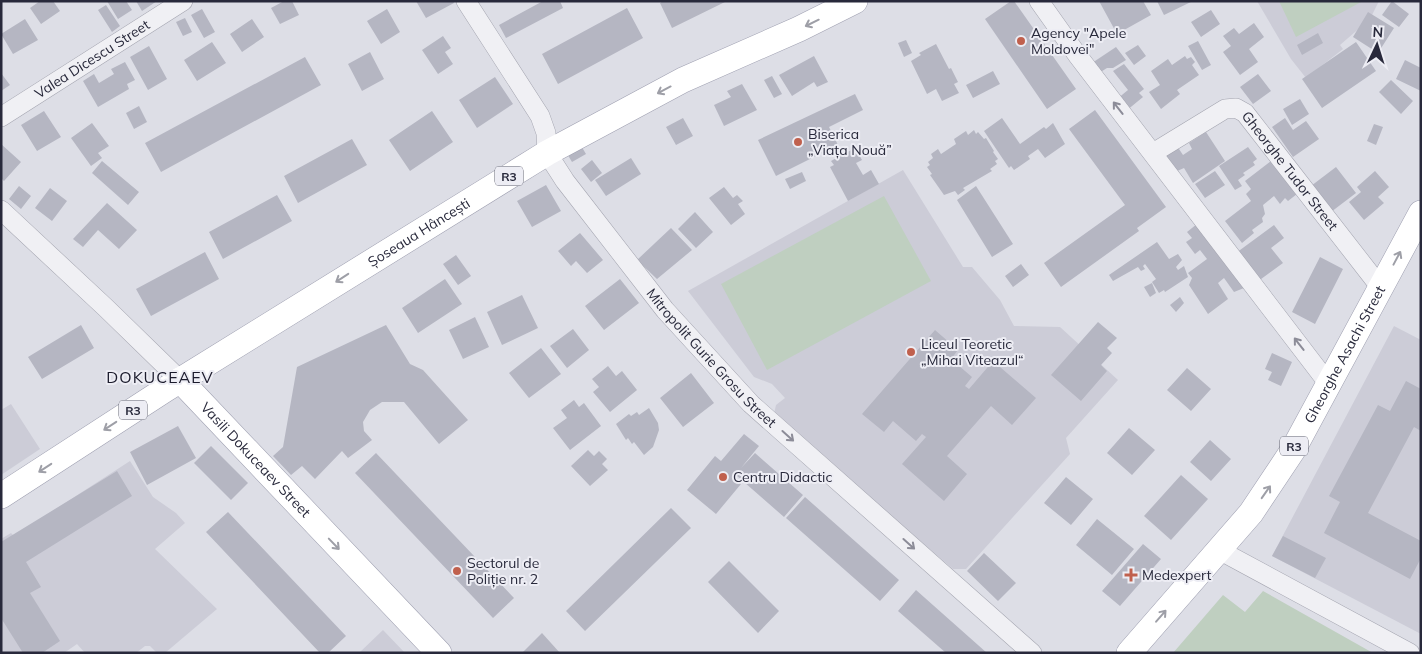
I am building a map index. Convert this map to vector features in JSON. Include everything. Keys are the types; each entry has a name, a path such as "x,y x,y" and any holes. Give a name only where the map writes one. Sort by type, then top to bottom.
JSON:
{"main road":[{"name":"Șoseaua Hâncești","path":"1,496 180,380 547,153 683,80 799,29 855,1"},
{"name":"Gheorghe Asachi Street","path":"1130,653 1251,514 1272,483 1421,213"},
{"name":"Vasili Dokuceaev Street","path":"180,380 438,653"}],"street":[{"name":"Valea Dicescu Street","path":"1,117 183,1"},
{"name":"Mitropolit Gurie Grosu Street","path":"466,1 540,116 546,133 547,153 566,181 665,310 751,404 1032,653"},
{"path":"1039,1 1078,56 1328,383"},
{"name":"Gheorghe Tudor Street","path":"1153,153 1225,109 1236,108 1244,113 1381,288"},
{"name":"Vasili Dokuceaev Street","path":"1,210 180,380"},
{"path":"1219,550 1410,653"}],"shaded area":[{"path":"1257,1 1379,1 1370,19 1340,45 1343,49 1306,78 1291,59"},
{"name":"Liceul Teoretic „Mihai Viteazul“","path":"903,170 963,267 972,267 1000,300 1014,326 1060,327 1118,380 1066,438 1070,454 966,569 953,569 776,417 774,414 776,405 785,398 772,384 754,377 688,291"},
{"path":"1394,326 1421,340 1421,634 1272,556"},
{"path":"11,404 40,449 1,475 1,410"},
{"path":"130,461 153,497 176,513 185,523 155,549 217,609 165,653 157,653 150,646 145,646 136,653 85,653 77,644 64,653 1,653 1,539 11,533 14,536"},
{"path":"383,630 405,653 359,653"}],"green space":[{"path":"1279,1 1363,1 1296,37"},
{"path":"884,196 931,281 767,370 721,284"},
{"path":"1263,591 1373,653 1173,653 1223,595 1245,612"}],"building":[{"path":"40,1 53,1 60,11 41,24 30,8"},
{"path":"107,1 126,1 132,10 118,19"},
{"path":"136,1 157,1 142,11"},
{"path":"284,1 292,1 299,15 280,24 271,8"},
{"path":"416,1 453,1 454,3 426,18"},
{"path":"543,1 560,1 563,8 506,38 499,25"},
{"path":"663,1 727,1 672,28 660,3"},
{"path":"1011,1 1014,1 1076,89 1047,109 985,19"},
{"path":"1099,1 1143,1 1151,15 1117,34"},
{"path":"1157,1 1193,1 1164,15"},
{"path":"1392,1 1409,14 1399,27 1382,15"},
{"path":"106,5 120,26 112,32 98,10"},
{"path":"627,8 643,38 558,84 542,54"},
{"path":"202,9 215,32 204,38 191,15"},
{"path":"387,9 400,32 381,44 367,21"},
{"path":"1211,10 1220,24 1201,37 1191,22"},
{"path":"1368,12 1394,28 1378,53 1353,37"},
{"path":"185,18 192,32 183,36 176,22"},
{"path":"25,19 38,40 13,54 1,34"},
{"path":"252,19 264,37 242,52 230,34"},
{"path":"1254,23 1264,37 1249,49 1258,62 1240,75 1223,52 1231,46 1223,36 1234,28 1239,34"},
{"path":"1318,33 1323,43 1302,55 1297,45"},
{"path":"443,36 451,48 445,52 453,64 438,74 422,50"},
{"path":"906,40 912,53 904,57 898,43"},
{"path":"1198,41 1211,65 1202,70 1188,46"},
{"path":"212,42 226,63 197,81 184,60"},
{"path":"1356,42 1376,71 1322,108 1302,79"},
{"path":"936,44 958,82 954,84 959,93 942,101 936,89 927,94 911,61 921,55 919,53"},
{"path":"1138,45 1146,56 1134,65 1125,53"},
{"path":"149,46 167,79 148,90 130,57"},
{"path":"1116,47 1126,60 1113,68 1107,68 1099,73 1092,63"},
{"path":"370,52 384,79 362,91 348,64"},
{"path":"814,56 828,82 817,87 814,82 792,96 779,75"},
{"path":"1185,56 1187,59 1191,57 1195,62 1192,65 1199,75 1177,90 1180,94 1161,109 1149,92 1160,85 1151,71 1168,59 1172,65"},
{"path":"305,57 321,85 161,172 145,143"},
{"path":"1405,60 1421,68 1421,91 1396,79"},
{"path":"125,62 135,80 127,84 129,89 98,107 83,81 94,74 99,83 114,74 111,69"},
{"path":"1124,64 1144,89 1139,93 1143,97 1126,111 1117,99 1128,90 1113,71"},
{"path":"993,71 1000,84 973,98 966,85"},
{"path":"1,73 10,85 1,91"},
{"path":"1258,74 1271,91 1253,104 1240,87"},
{"path":"772,76 782,94 774,98 764,80"},
{"path":"495,77 513,104 477,128 459,100"},
{"path":"1391,80 1413,101 1401,114 1379,92"},
{"path":"742,84 757,110 724,126 714,105 731,97 727,91"},
{"name":"Biserica „Viața Nouă”","path":"855,94 863,110 829,127 838,145 776,176 758,140"},
{"path":"1300,99 1309,114 1292,125 1283,109"},
{"path":"139,106 147,122 134,129 126,113"},
{"path":"1095,110 1166,207 1137,228 1139,231 1061,287 1044,263 1125,205 1069,129"},
{"path":"44,111 61,137 37,151 21,125"},
{"path":"432,111 453,142 410,171 389,140"},
{"path":"683,118 693,136 676,145 666,127"},
{"path":"1002,118 1020,144 1053,123 1065,144 1045,158 1038,149 1028,156 1030,159 1014,170 1011,166 1009,168 984,131"},
{"path":"1285,118 1293,130 1306,121 1319,139 1293,157 1272,127"},
{"path":"92,123 109,146 98,153 102,158 91,166 71,138"},
{"path":"1374,124 1383,127 1376,145 1367,141"},
{"path":"974,130 976,134 978,132 984,139 986,138 998,159 995,161 997,164 990,169 992,171 963,188 965,190 958,195 955,191 944,195 930,175 932,174 927,167 930,165 928,162 933,158 931,154 938,149 941,154 956,144 954,139 966,131 968,135"},
{"path":"1206,132 1225,161 1193,183 1184,168 1175,172 1163,156 1177,146 1183,155 1192,149 1189,143"},
{"path":"352,139 367,165 298,203 284,176"},
{"path":"1,144 21,162 4,181 1,178"},
{"path":"580,144 586,154 572,162 566,152"},
{"path":"1248,147 1257,159 1253,162 1255,165 1243,173 1245,175 1238,180 1242,186 1235,190 1219,166"},
{"path":"855,148 862,160 856,163 863,175 871,170 879,184 848,201 830,167 834,165 831,161"},
{"path":"631,158 641,174 606,196 595,180"},
{"path":"1275,158 1297,194 1288,201 1285,198 1280,204 1274,196 1263,205 1265,214 1262,218 1263,222 1252,230 1254,233 1242,243 1225,221 1251,201 1246,194 1251,189 1245,181"},
{"path":"592,160 602,173 591,182 581,169"},
{"path":"102,161 139,192 128,205 92,173"},
{"path":"1336,167 1356,193 1331,212 1311,186"},
{"path":"1215,171 1225,185 1205,198 1195,184"},
{"path":"1375,171 1389,187 1378,197 1384,203 1364,220 1349,202 1361,192 1357,187"},
{"path":"802,172 806,181 790,189 785,179"},
{"path":"546,185 561,211 532,227 517,201"},
{"path":"19,186 31,196 21,209 9,199"},
{"path":"976,186 1013,244 992,257 957,200"},
{"path":"724,187 733,198 737,195 743,201 738,204 745,214 731,225 709,198"},
{"path":"50,188 67,201 52,221 35,208"},
{"path":"277,195 292,221 223,259 209,232"},
{"path":"107,203 137,230 119,249 98,230 83,247 73,239"},
{"path":"695,212 713,232 696,248 678,229"},
{"path":"1197,224 1244,288 1234,292 1224,278 1218,283 1228,299 1208,314 1189,285 1192,278 1188,273 1207,259 1200,250 1195,254 1186,242 1192,238 1187,232"},
{"path":"1274,225 1284,238 1271,248 1283,263 1257,282 1236,253"},
{"path":"671,228 692,250 657,279 637,260"},
{"path":"580,233 603,260 587,273 576,261 571,266 558,251"},
{"path":"1157,242 1169,259 1178,254 1182,260 1176,267 1178,270 1184,266 1188,277 1165,292 1164,290 1159,293 1152,282 1156,279 1145,264 1143,266 1145,269 1141,271 1138,267 1113,281 1109,275"},
{"path":"205,252 219,279 151,316 136,289"},
{"path":"456,255 471,276 458,285 443,264"},
{"path":"1320,257 1343,269 1315,324 1292,312"},
{"path":"1021,264 1029,275 1013,287 1005,276"},
{"path":"445,279 462,304 418,333 402,308"},
{"path":"620,279 639,303 604,330 585,306"},
{"path":"1152,283 1156,293 1150,297 1144,287"},
{"path":"522,295 538,328 502,345 487,312"},
{"path":"1180,297 1184,303 1176,312 1170,305"},
{"path":"475,317 489,347 463,359 449,330"},
{"path":"1098,322 1117,338 1107,348 1112,353 1101,365 1107,371 1081,401 1051,375"},
{"path":"81,325 94,348 42,379 28,357"},
{"path":"386,325 410,364 423,370 468,420 439,444 404,402 382,402 370,410 363,422 364,431 372,440 348,458 342,451 315,479 302,466 291,475 273,456 283,447 297,367"},
{"path":"573,329 589,350 567,368 550,346"},
{"path":"935,330 958,350 951,359 972,377 965,386 969,389 993,361 1036,398 1012,425 991,406 947,456 967,474 944,501 902,464 926,437 922,434 916,441 893,421 884,432 862,414"},
{"path":"541,348 561,374 529,398 509,373"},
{"path":"1272,353 1292,362 1281,386 1268,380 1272,372 1265,369"},
{"path":"608,366 616,376 622,371 637,390 610,412 593,392 599,387 592,379"},
{"path":"1187,368 1211,389 1191,411 1167,390"},
{"path":"691,373 714,403 683,427 660,398"},
{"path":"1406,381 1421,389 1421,431 1414,427 1368,513 1421,541 1421,558 1410,579 1324,533 1340,502 1329,496 1378,405 1390,411"},
{"path":"574,400 579,407 584,403 601,426 570,450 553,428 567,418 561,410"},
{"path":"649,408 658,423 659,430 653,447 644,455 634,442 632,444 628,438 626,440 616,424 629,414 631,416 637,412 639,415"},
{"path":"178,426 196,458 147,485 130,452"},
{"path":"1129,428 1155,450 1132,475 1107,453"},
{"path":"744,434 759,446 741,468 755,453 803,495 784,517 736,475 734,477 741,484 716,514 687,490 715,456 721,461"},
{"path":"1210,440 1231,459 1211,481 1190,462"},
{"path":"211,446 248,483 231,500 194,463"},
{"path":"588,450 594,456 599,451 607,459 602,464 608,470 590,486 571,466"},
{"path":"376,453 514,598 493,618 355,473"},
{"path":"117,471 132,496 26,562 41,587 30,593 60,641 42,653 23,653 1,618 1,542"},
{"path":"1181,475 1208,499 1171,540 1144,516"},
{"path":"1066,477 1093,499 1071,525 1044,503"},
{"path":"805,497 899,580 880,601 786,518"},
{"path":"671,508 691,528 585,631 566,611"},
{"path":"228,512 346,636 328,653 320,653 206,532"},
{"path":"1097,519 1134,549 1112,575 1076,545"},
{"path":"1283,536 1326,558 1315,578 1272,556"},
{"name":"Medexpert","path":"1143,544 1161,559 1120,606 1102,591"},
{"path":"984,553 1016,583 998,601 967,571"},
{"path":"729,561 779,611 758,633 708,582"},
{"path":"916,590 987,653 946,653 898,611"},
{"path":"542,633 560,653 522,653"}],"place":[{"name":"Agency \"Apele Moldovei\"","path":"1021,41"},
{"name":"Biserica „Viața Nouă”","path":"798,142"},
{"name":"Liceul Teoretic „Mihai Viteazul“","path":"911,352"},
{"name":"Centru Didactic","path":"723,477"},
{"name":"Sectorul de Poliție nr. 2","path":"457,571"},
{"name":"Medexpert","path":"1131,575"}],"district":[{"name":"DOKUCEAEV","path":"160,377"}]}
